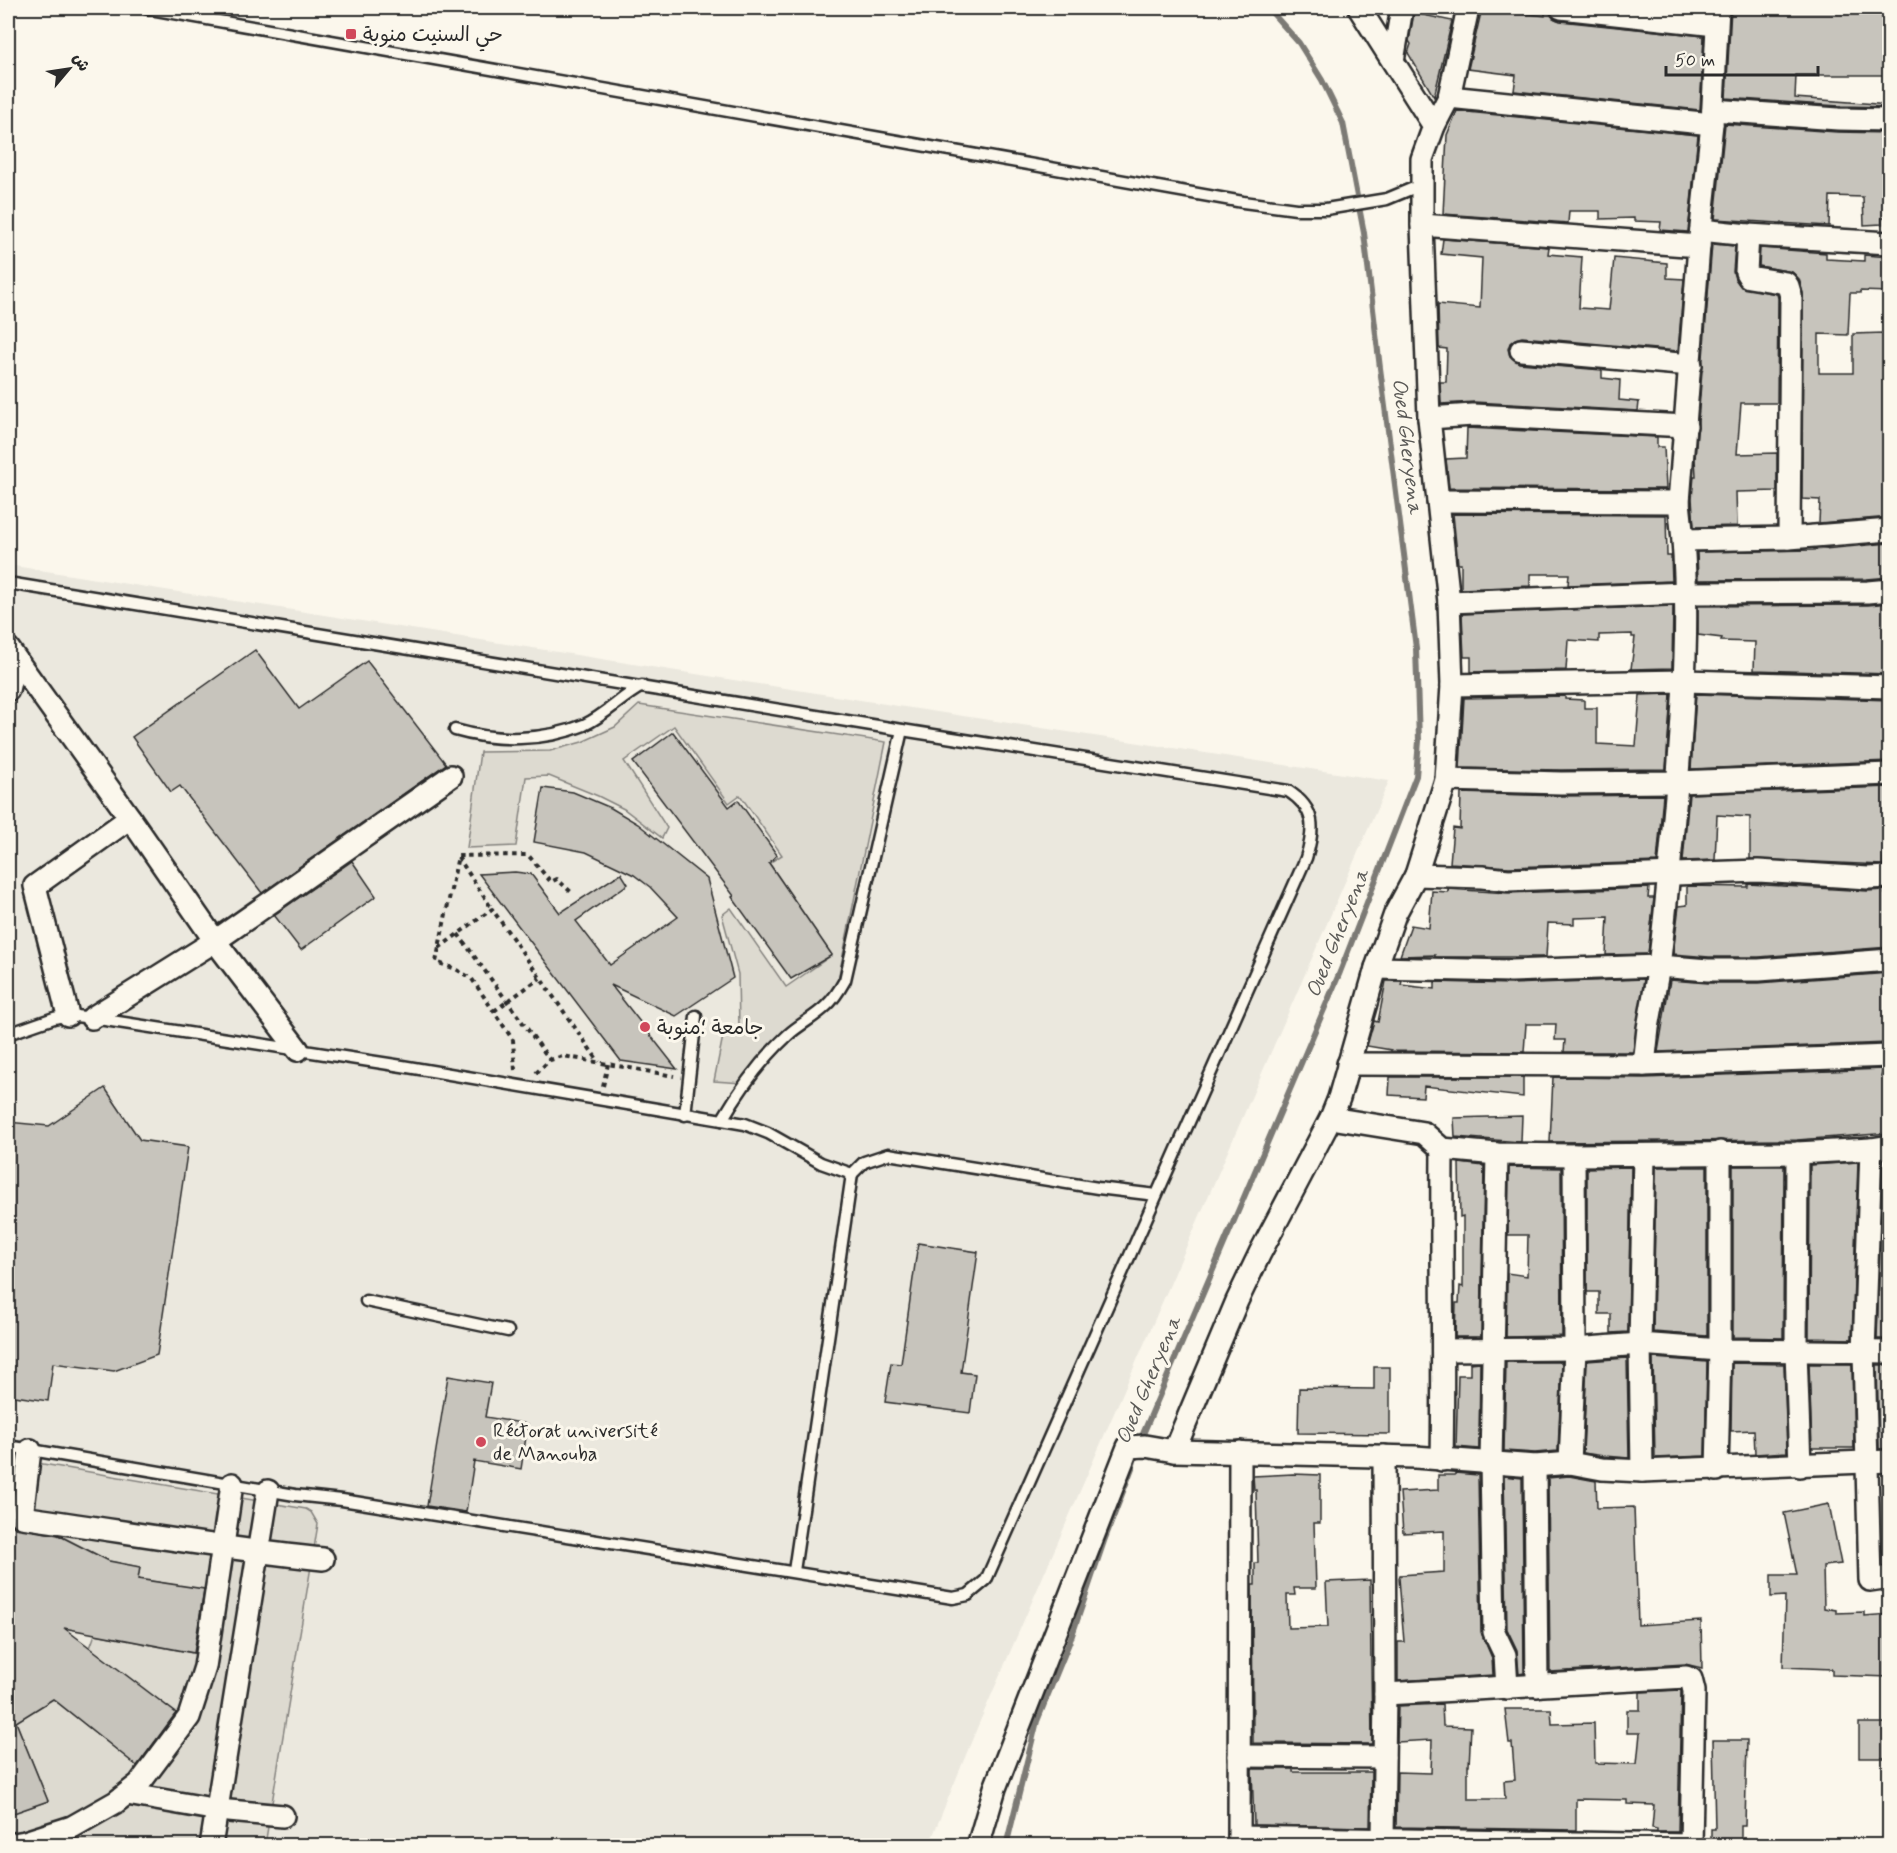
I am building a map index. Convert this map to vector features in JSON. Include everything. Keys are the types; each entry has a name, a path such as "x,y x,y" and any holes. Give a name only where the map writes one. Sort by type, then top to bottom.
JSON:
{"street":[{"path":"1359,8 1434,126"},
{"path":"1393,61 1402,8"},
{"path":"1174,1451 1255,1262 1340,1098 1348,1064 1395,914 1416,875 1446,780 1452,685 1449,602 1429,418 1422,159 1434,126 1449,97 1468,8"},
{"path":"1561,8 1717,16 1712,117 1679,502 1687,593 1685,681 1670,873 1644,1065"},
{"path":"1449,97 1712,117 1890,120"},
{"path":"1422,225 1700,238 1748,236 1890,243"},
{"path":"1748,236 1747,275 1786,283 1791,296 1789,538"},
{"path":"1521,350 1691,365"},
{"path":"1429,418 1473,415 1686,426"},
{"path":"1438,501 1679,502"},
{"path":"1683,540 1789,538 1890,530"},
{"path":"1449,602 1687,593 1890,590"},
{"path":"8,690 11,654"},
{"path":"11,654 130,818 215,941 298,1050"},
{"path":"1452,685 1685,681 1890,687"},
{"path":"1446,780 1561,783 1677,782 1890,774"},
{"path":"92,1018 215,941 451,776"},
{"path":"68,1015 35,886 130,818"},
{"path":"1416,875 1508,880 1758,871 1868,878 1890,877"},
{"path":"1377,968 1511,971 1659,966 1708,970 1759,970 1890,960"},
{"path":"1348,1064 1644,1065 1890,1056"},
{"path":"1331,1118 1424,1133 1442,1149 1497,1154 1797,1153 1880,1148 1864,1352 1870,1580 1890,1577"},
{"path":"1442,1149 1440,1263 1443,1350 1442,1460"},
{"path":"1717,1470 1720,1350 1720,1152"},
{"path":"1797,1153 1796,1351 1800,1466"},
{"path":"1497,1154 1491,1462 1494,1632 1505,1655 1507,1688"},
{"path":"1570,1463 1575,1349 1575,1155"},
{"path":"1642,1471 1640,1344 1644,1155"},
{"path":"1443,1350 1575,1349 1640,1344 1720,1350 1890,1352"},
{"path":"978,1845 995,1788 1137,1447 1174,1451 1384,1456 1535,1466 1570,1463 1602,1469 1642,1471 1717,1470 1890,1461"},
{"path":"30,1450 22,1517 258,1552 323,1559"},
{"path":"1240,1452 1239,1841 1383,1839 1691,1845 1694,1691 1691,1679 1686,1677 1385,1694"},
{"path":"1383,1839 1384,1456"},
{"path":"1535,1466 1537,1686"},
{"path":"8,1845 72,1827 116,1802 139,1784 189,1717 205,1667 232,1485"},
{"path":"211,1845 268,1491"},
{"path":"1239,1756 1384,1757"},
{"path":"127,1794 218,1810 283,1816"}],"lane":[{"path":"145,8 1243,202 1296,209 1326,209 1387,199 1423,184"},
{"path":"8,583 902,730 1288,790 1302,800 1311,817 1312,837 1306,858 986,1580 968,1595 953,1598 342,1500 268,1491 8,1446"},
{"path":"455,730 470,735 522,738 554,734 584,724 642,686"},
{"path":"722,1120 742,1088 771,1054 789,1034 825,1007 837,994 845,980 902,730"},
{"path":"8,1034 39,1022 68,1015 298,1050 722,1120 745,1124 768,1133 821,1163 852,1174"},
{"path":"685,1115 696,1016"},
{"path":"794,1571 852,1174 864,1162 888,1154 1098,1188 1156,1195"},
{"path":"366,1301 508,1330"}],"path":[{"path":"458,856 528,855 551,882 557,879 572,893"},
{"path":"458,856 492,909 599,1062"},
{"path":"458,856 436,962 456,969 472,979 513,1040 515,1073 524,1075"},
{"path":"439,948 492,909"},
{"path":"458,934 550,1060"},
{"path":"494,1011 540,978"},
{"path":"533,1076 550,1060 563,1056 689,1079"}],"shaded area":[{"name":"جامعة ؛منوبة","path":"8,565 1389,781 977,1728 929,1845 8,1845"},
{"path":"639,705 886,742 837,985 812,1017 743,1083 714,1081 723,1036 739,1027 738,974 722,915 731,908 786,987 832,955 769,863 782,855 740,795 729,803 674,726 624,761 667,828 662,838 624,809 598,796 549,776 526,777 516,846 467,848 480,752 550,751 582,742 615,727"},
{"path":"8,1458 306,1509 311,1512 318,1524 265,1845 8,1845 8,1815 48,1801 16,1722 53,1699 141,1769 175,1716 90,1648 95,1634 198,1654 206,1590 151,1581 134,1606 140,1567 109,1561 36,1523 32,1583 8,1580 18,1507 8,1507"}],"building":[{"path":"1482,8 1513,8 1512,12 1545,16 1545,8 1548,8 1553,18 1560,21 1704,36 1700,110 1514,91 1516,75 1468,69"},
{"path":"1731,8 1890,8 1890,75 1796,75 1795,98 1890,105 1890,107 1726,98"},
{"path":"1414,13 1452,21 1434,97 1408,53"},
{"path":"1457,111 1698,135 1688,232 1660,230 1661,222 1634,221 1634,218 1600,219 1600,211 1569,211 1568,223 1443,214 1447,135"},
{"path":"1725,124 1837,132 1890,133 1890,218 1882,218 1882,224 1864,225 1863,197 1830,196 1829,226 1715,219"},
{"path":"1443,239 1549,247 1548,254 1582,257 1579,308 1609,310 1614,258 1667,263 1667,278 1684,279 1678,351 1522,337 1510,343 1508,349 1510,356 1519,363 1602,370 1602,378 1620,380 1619,400 1639,402 1638,411 1474,402 1441,404 1440,382 1446,382 1447,349 1439,348 1438,304 1480,308 1482,258 1441,254"},
{"path":"1712,244 1735,246 1733,272 1741,287 1777,294 1777,403 1741,403 1737,454 1777,453 1777,491 1736,492 1737,526 1694,527 1692,498 1694,476 1696,476 1695,459"},
{"path":"1760,248 1826,253 1826,259 1864,261 1864,255 1890,257 1890,292 1850,293 1848,335 1819,334 1819,373 1853,373 1853,334 1884,333 1885,413 1890,413 1890,517 1819,523 1820,500 1802,499 1803,293 1799,279 1792,272 1759,266"},
{"path":"1467,428 1657,437 1657,447 1664,447 1666,489 1449,488 1446,459 1466,458"},
{"path":"1453,514 1666,515 1667,556 1671,556 1672,581 1568,585 1569,574 1530,574 1530,586 1461,589 1461,564 1458,564"},
{"path":"1890,543 1890,577 1698,580 1697,552 1813,550"},
{"path":"1890,603 1890,674 1754,670 1755,642 1721,641 1722,638 1698,635 1698,606"},
{"path":"1673,606 1672,668 1631,669 1635,637 1632,637 1632,634 1599,635 1599,642 1568,640 1566,670 1471,672 1471,657 1464,657 1462,614"},
{"path":"255,650 299,709 367,661 446,764 262,893 180,786 171,792 132,737"},
{"path":"1671,694 1666,769 1460,768 1464,698 1565,696 1565,699 1584,700 1584,708 1597,708 1597,744 1636,746 1640,695"},
{"path":"1696,694 1890,700 1890,761 1691,769"},
{"path":"673,732 729,807 738,800 777,855 769,863 832,955 791,979 732,897 734,896 633,762"},
{"path":"1890,787 1890,846 1884,845 1883,865 1750,859 1750,817 1717,815 1715,860 1683,861 1689,794"},
{"path":"543,788 573,792 611,808 638,824 707,879 733,978 676,1016 611,985 677,1069 621,1061 479,874 515,872 531,874 560,913 621,873 628,884 576,921 610,965 678,917 650,887 634,875 586,852 534,842"},
{"path":"1461,793 1561,796 1663,795 1657,862 1509,867 1450,863 1453,828 1460,829"},
{"path":"352,861 376,896 301,950 274,915"},
{"path":"1748,884 1885,890 1885,894 1890,894 1890,947 1759,957 1673,954 1679,906 1687,905 1687,886 1748,887"},
{"path":"1649,888 1648,898 1654,898 1648,954 1606,955 1608,917 1574,918 1574,924 1548,923 1546,957 1400,956 1411,925 1429,928 1432,891 1448,892 1448,889 1508,893"},
{"path":"1890,973 1888,1043 1658,1052 1670,980 1759,983"},
{"path":"1644,979 1633,1052 1564,1052 1565,1040 1555,1040 1556,1024 1526,1024 1524,1052 1391,1051 1367,1046 1374,1021 1378,1022 1386,981 1402,981 1401,985 1435,989 1435,982 1511,984"},
{"path":"1883,1069 1881,1077 1890,1077 1890,1133 1797,1140 1550,1142 1553,1077 1644,1078"},
{"path":"1390,1077 1523,1077 1523,1097 1424,1086 1423,1097 1389,1095"},
{"path":"105,1088 140,1140 188,1147 157,1355 114,1371 53,1363 48,1401 8,1395 8,1122 49,1126"},
{"path":"1522,1116 1521,1142 1455,1137 1454,1118"},
{"path":"1890,1159 1890,1339 1877,1339 1883,1160"},
{"path":"1858,1162 1852,1339 1809,1338 1810,1165"},
{"path":"1459,1163 1484,1166 1481,1337 1455,1337 1456,1303 1459,1303 1460,1286 1463,1287 1463,1216 1460,1217"},
{"path":"1733,1166 1784,1166 1783,1338 1733,1337"},
{"path":"1509,1167 1561,1168 1562,1336 1506,1337 1507,1273 1527,1276 1528,1235 1508,1235"},
{"path":"1631,1167 1628,1332 1611,1333 1611,1314 1599,1314 1599,1292 1587,1292 1587,1168"},
{"path":"1656,1167 1707,1167 1707,1336 1653,1332"},
{"path":"918,1243 978,1252 961,1372 975,1374 970,1413 885,1402 891,1363 901,1364"},
{"path":"1627,1358 1629,1458 1583,1453 1587,1361"},
{"path":"1653,1358 1707,1362 1705,1456 1655,1458"},
{"path":"1480,1362 1479,1449 1456,1447 1458,1375 1470,1375 1470,1363"},
{"path":"1506,1362 1562,1362 1558,1451 1535,1453 1504,1451"},
{"path":"1732,1363 1784,1364 1787,1452 1755,1454 1754,1430 1731,1431"},
{"path":"1809,1364 1852,1364 1854,1448 1812,1448"},
{"path":"1877,1365 1890,1365 1890,1448 1879,1449"},
{"path":"1374,1367 1390,1367 1390,1434 1298,1433 1299,1388 1374,1389"},
{"name":"Réctorat université de Manouba","path":"448,1376 491,1383 485,1417 528,1424 521,1469 474,1461 466,1512 427,1506"},
{"path":"1455,1473 1478,1475 1481,1632 1492,1658 1493,1675 1398,1681 1398,1642 1404,1642 1400,1575 1444,1572 1444,1531 1403,1533 1400,1492 1438,1490 1438,1475 1455,1475"},
{"path":"1320,1475 1320,1523 1314,1523 1316,1588 1294,1588 1295,1595 1287,1595 1288,1628 1328,1627 1326,1582 1370,1580 1372,1744 1253,1743 1252,1585 1255,1585 1255,1563 1258,1563 1256,1490 1254,1490 1253,1476"},
{"path":"1504,1476 1522,1478 1524,1673 1519,1674 1517,1650 1507,1629"},
{"path":"1569,1476 1596,1481 1597,1508 1634,1507 1638,1625 1701,1621 1702,1668 1685,1664 1550,1672 1548,1478"},
{"path":"1829,1504 1841,1564 1823,1566 1824,1608 1836,1610 1836,1613 1864,1612 1864,1616 1890,1614 1890,1677 1832,1675 1832,1669 1783,1667 1785,1596 1771,1597 1771,1575 1797,1575 1784,1513"},
{"path":"8,1509 10,1510 10,1521 15,1527 58,1535 109,1561 140,1567 138,1579 204,1589 194,1653 64,1628 176,1713 137,1766 53,1699 16,1722 48,1801 8,1815"},
{"path":"1681,1690 1678,1832 1657,1832 1657,1829 1652,1828 1654,1805 1627,1804 1627,1800 1576,1799 1576,1830 1396,1827 1397,1772 1431,1773 1432,1740 1397,1742 1398,1706 1442,1704 1443,1726 1471,1727 1468,1799 1505,1799 1504,1781 1515,1780 1512,1743 1509,1743 1505,1709 1551,1709 1552,1724 1594,1723 1595,1763 1637,1764 1640,1733 1627,1733 1627,1710 1640,1710 1640,1692"},
{"path":"1859,1723 1890,1723 1890,1758 1859,1758"},
{"path":"1713,1740 1747,1740 1745,1826 1741,1826 1741,1845 1711,1845 1711,1829 1715,1829"},
{"path":"1252,1769 1293,1769 1293,1772 1371,1772 1370,1827 1254,1825"}],"waterway":[{"name":"Oued Gheryena","path":"1140,1441 1340,972 1416,776 1419,741 1416,648 1364,233 1343,123 1322,80 1299,43 1268,8"},
{"name":"Oued Gheryena","path":"1006,1846 1037,1721 1071,1638 1136,1454"}],"place":[{"name":"حي السنيت منوبة","path":"351,34"},
{"name":"جامعة ؛منوبة","path":"645,1027"},
{"name":"Réctorat université de Manouba","path":"481,1442"}]}
